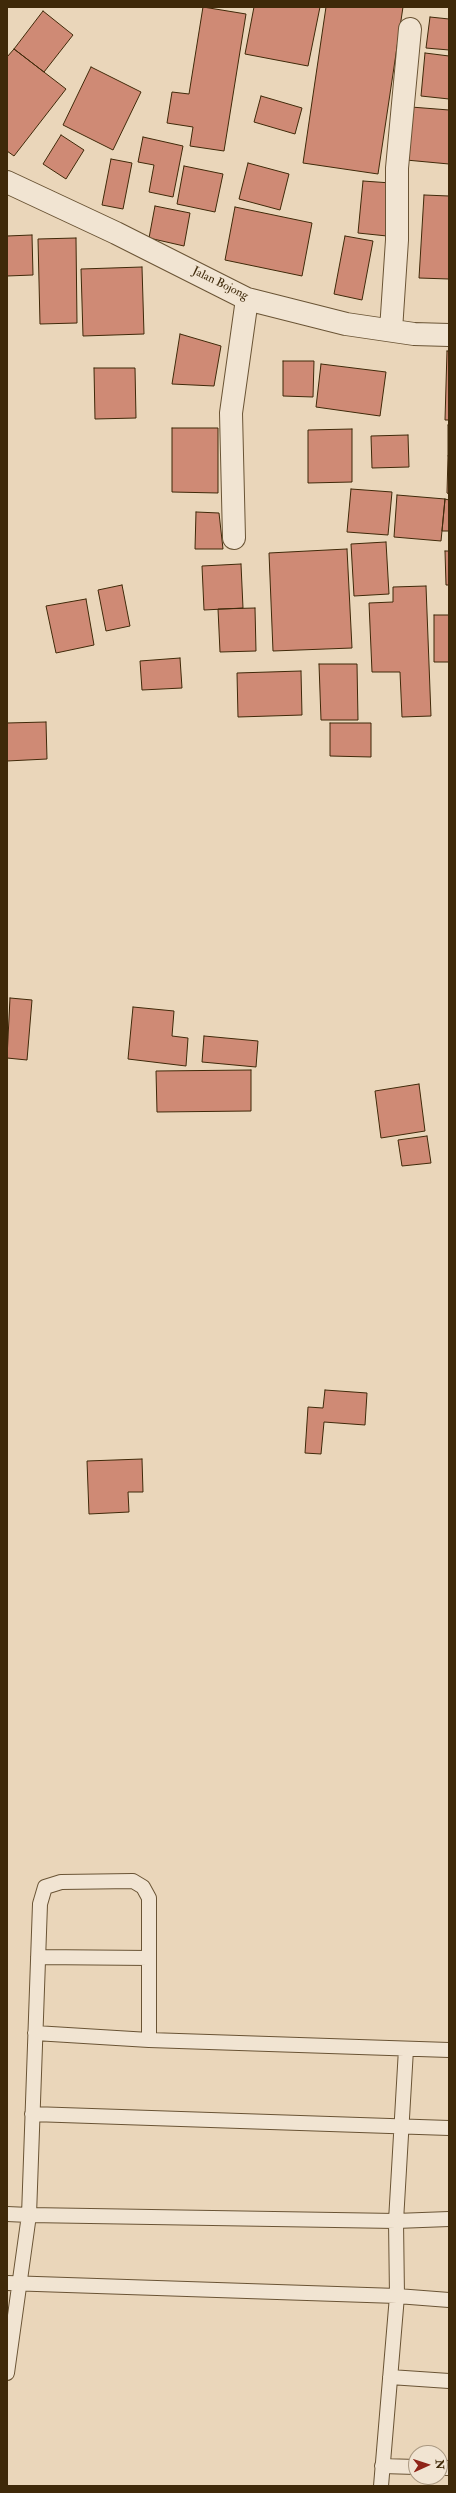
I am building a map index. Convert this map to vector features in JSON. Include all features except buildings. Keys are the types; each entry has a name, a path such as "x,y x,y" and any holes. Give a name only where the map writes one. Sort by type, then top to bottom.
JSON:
{"street":[{"path":"391,330 397,240 397,168 410,29"},
{"name":"Jalan Bojong","path":"7,182 116,233 248,299 346,324 449,335"},
{"path":"234,538 231,413 248,299"}],"lane":[{"path":"7,2373 14,2283 29,2215 40,1904 46,1887 61,1882 133,1881 143,1887 149,1898 149,2040"},
{"path":"38,1957 149,1958"},
{"path":"35,2033 149,2040 449,2050"},
{"path":"381,2486 397,2296 396,2221 403,2127 406,2049"},
{"path":"32,2114 449,2128"},
{"path":"7,2214 396,2221 449,2219"},
{"path":"14,2283 397,2296 449,2300"},
{"path":"390,2377 449,2381"},
{"path":"382,2466 408,2467"}]}
